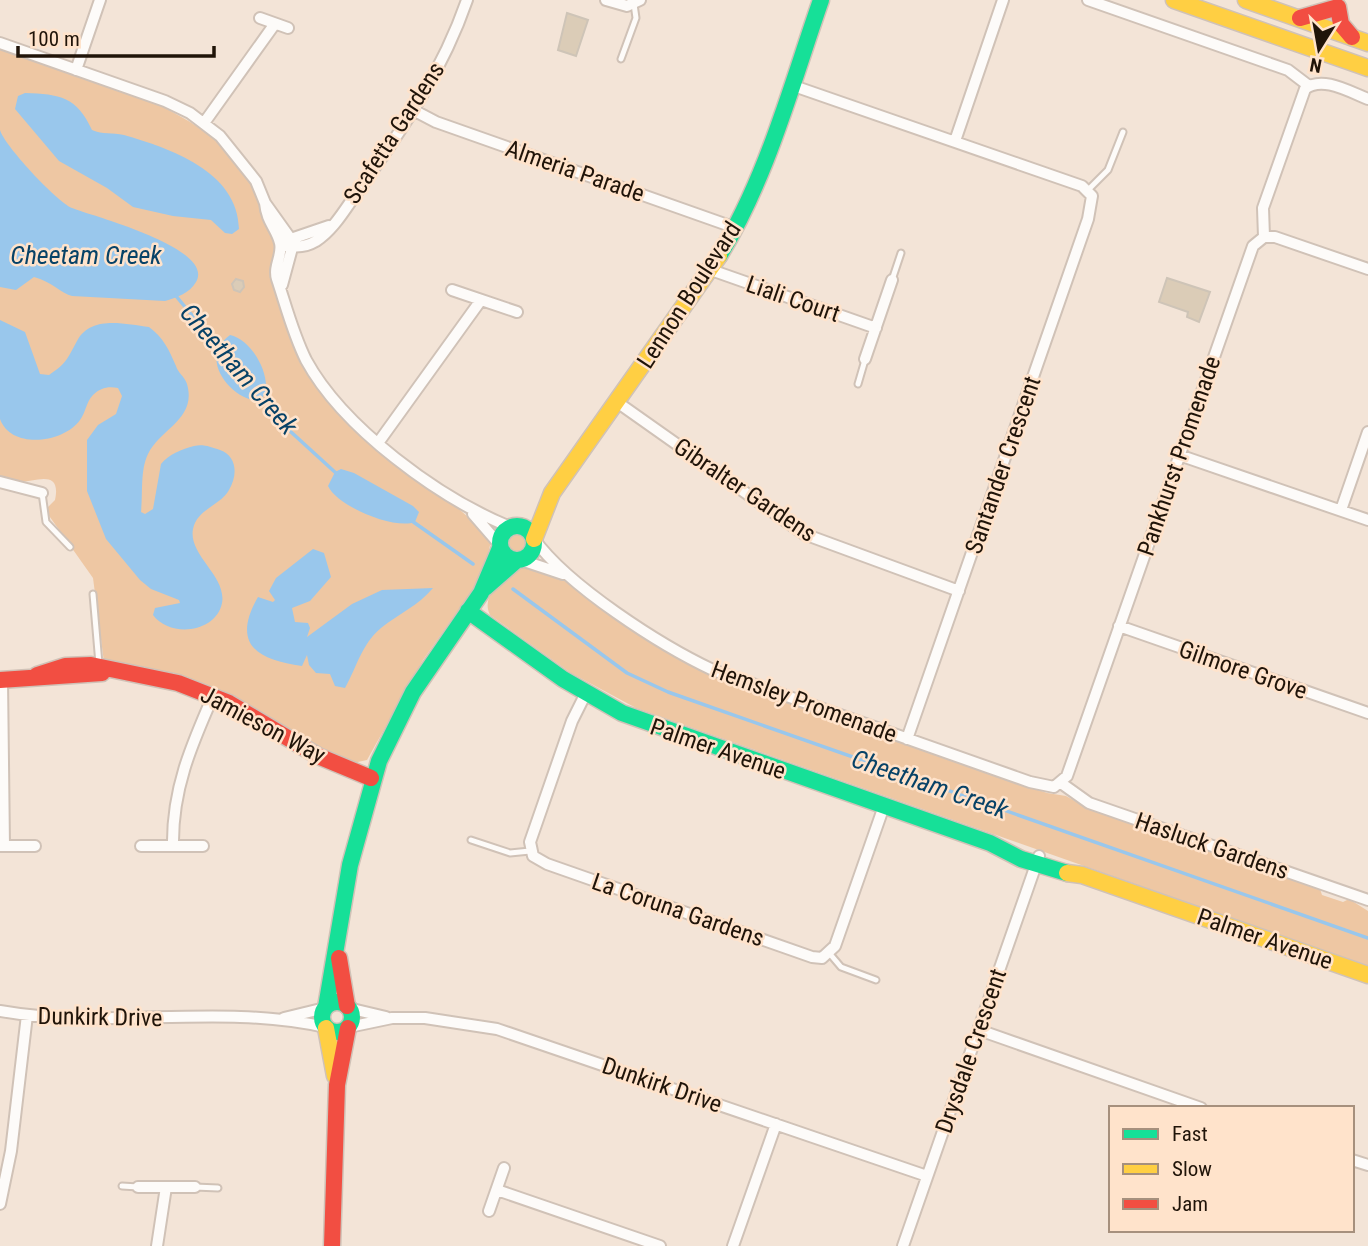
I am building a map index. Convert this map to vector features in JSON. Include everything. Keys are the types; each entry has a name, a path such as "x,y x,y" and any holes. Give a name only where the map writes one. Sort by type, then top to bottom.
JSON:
{"street":[{"path":"76,70 100,0"},
{"name":"Scafetta Gardens","path":"287,243 306,246 318,240 332,225 415,111 444,59 467,0"},
{"path":"606,0 622,5 637,2"},
{"name":"Lennon Boulevard","path":"534,539 552,494 711,270 736,228 761,171 821,0"},
{"path":"955,141 1003,0"},
{"path":"1088,0 1288,70 1309,86 1324,84 1368,99"},
{"path":"1174,0 1368,68"},
{"path":"1246,0 1360,40"},
{"path":"1298,18 1325,13 1340,4 1341,24 1360,40"},
{"path":"260,18 288,28"},
{"path":"204,122 274,25"},
{"path":"0,43 165,101 204,122 240,158 265,203 269,225 287,243 276,271 297,340 319,381 341,409 377,443 466,507 512,526 526,528 534,539 531,553 482,590"},
{"path":"792,85 1088,190"},
{"path":"1309,86 1298,104 1263,208 1264,237 1275,237 1368,269"},
{"name":"Almeria Parade","path":"415,111 436,122 736,228"},
{"name":"Santander Crescent","path":"907,739 1088,219 1093,201 1088,190"},
{"name":"Pankhurst Promenade","path":"1061,783 1067,776 1251,249 1264,237"},
{"name":"Liali Court","path":"711,270 876,328"},
{"path":"865,359 892,280"},
{"path":"452,290 517,312"},
{"path":"377,443 481,300"},
{"name":"Gibralter Gardens","path":"618,402 804,534 959,592"},
{"path":"1341,510 1368,432"},
{"path":"1179,455 1368,520"},
{"path":"0,482 42,493"},
{"name":"Lennon Boulevard","path":"512,526 552,494"},
{"path":"466,507 508,558 519,560"},
{"path":"337,1085 322,1017 337,952 349,858 372,778 415,686 482,590 502,532 512,526"},
{"name":"Hemsley Promenade","path":"534,539 566,575 668,646 702,665 738,681 1043,786 1054,787 1061,783"},
{"name":"Hemsley Promenade","path":"519,560 566,575"},
{"name":"Palmer Avenue","path":"468,611 586,693 642,722 990,843 999,842 1038,860 1072,867 1082,875 1368,975"},
{"name":"Gilmore Grove","path":"1119,626 1368,713"},
{"name":"Jamieson Way","path":"1,680 37,675 65,666 163,679 213,696 309,751 372,778"},
{"path":"1,680 2,846 35,846"},
{"path":"530,851 532,835 572,721 586,693"},
{"path":"173,846 174,811 180,776 213,696"},
{"name":"Hasluck Gardens","path":"1061,783 1083,801 1368,900"},
{"path":"830,954 884,806"},
{"path":"141,846 203,846"},
{"name":"La Coruna Gardens","path":"530,851 537,860 547,864 807,955 819,958 830,954"},
{"name":"Drysdale Crescent","path":"903,1246 1038,860"},
{"path":"332,1246 337,1085 352,1017 337,952"},
{"path":"325,1008 335,1002 348,1007"},
{"name":"Dunkirk Drive","path":"348,1007 392,1018 441,1019 497,1029 928,1176"},
{"name":"Dunkirk Drive","path":"284,1018 325,1008"},
{"name":"Dunkirk Drive","path":"0,1011 27,1016 284,1018 326,1028"},
{"path":"1,1197 27,1016"},
{"name":"Dunkirk Drive","path":"349,1027 392,1018"},
{"path":"326,1028 337,1033 349,1027"},
{"path":"979,1030 1176,1103"},
{"path":"733,1246 776,1124"},
{"path":"489,1211 504,1168"},
{"path":"138,1187 195,1187"},
{"path":"157,1246 166,1187"},
{"path":"497,1190 660,1246"}],"lane":[{"path":"621,59 636,18 637,2"},
{"path":"1088,190 1108,170 1123,132"},
{"path":"892,280 901,253"},
{"path":"858,384 865,359"},
{"path":"42,493 46,522 70,548"},
{"path":"93,594 103,671"},
{"name":"La Coruna Gardens","path":"471,840 510,853 530,851"},
{"path":"830,954 841,967 876,980"},
{"path":"122,1186 138,1187"},
{"path":"195,1187 218,1188"}],"shaded area":[{"path":"0,49 140,96 205,132 231,155 252,183 274,239 279,297 286,327 317,387 335,410 356,430 449,501 491,541 483,575 423,660 367,760 353,763 244,702 200,682 153,669 104,662 93,578 45,510 55,500 54,483 45,479 18,482 0,478"},
{"path":"517,534 523,537 526,543 523,549 517,552 511,549 508,543 511,537"},
{"path":"524,566 559,577 646,638 705,672 1047,793 1066,796 1089,809 1320,889 1322,895 1343,902 1349,899 1368,911 1368,966 636,708 571,673 490,615 488,600 495,588 518,567"}],"water":[{"path":"25,93 58,96 80,110 92,130 142,140 198,165 214,177 227,192 236,209 239,229 232,234 225,233 211,220 173,216 133,207 107,188 59,161 15,109 18,96"},
{"name":"Cheetam Creek","path":"0,130 20,159 64,203 149,235 188,257 197,269 193,286 165,301 72,296 34,277 16,290 0,287"},
{"path":"0,320 25,332 40,374 49,375 60,367 83,333 99,324 119,323 149,327 162,340 186,382 189,396 182,415 154,445 145,460 141,512 145,514 153,509 161,464 172,455 201,445 226,453 233,461 235,472 229,490 199,517 193,529 196,548 222,593 222,603 211,621 192,629 170,627 161,622 153,615 155,608 180,603 179,600 151,589 140,580 106,539 87,491 87,440 98,425 116,414 122,396 118,388 104,388 96,393 80,420 62,434 38,440 26,439 6,429 0,419"},
{"path":"230,335 244,342 260,362 266,386 263,397 254,400 243,396 231,388 222,376 217,362 219,348"},
{"path":"341,469 354,473 413,506 419,512 415,522 394,523 367,514 342,501 328,486 335,472"},
{"path":"313,549 324,553 331,577 310,601 292,608 295,622 308,623 310,628 307,637 352,604 382,590 433,588 374,635 345,688 335,686 330,674 316,673 309,665 307,655 302,666 272,659 253,647 248,638 250,613 258,597 273,602 275,600 269,591 276,578"}],"building":[{"path":"567,13 588,20 576,56 558,50"},
{"path":"1167,278 1210,292 1199,322 1187,317 1188,312 1159,302"},
{"path":"236,279 243,281 244,287 240,292 234,290 232,284"}],"waterway":[{"name":"Cheetham Creek","path":"176,296 220,349"},
{"name":"Cheetham Creek","path":"259,395 279,421 337,474"},
{"name":"Cheetham Creek","path":"412,521 473,564"},
{"name":"Cheetham Creek","path":"513,589 627,673 668,692 1368,938"}],"traffic: fast":[{"path":"719,256 736,226 764,163 821,0"},
{"path":"517,526 529,531 534,543 529,555 517,560 505,555 500,543 505,531 517,526"},
{"path":"326,1007 350,865 379,761 413,692 481,593 500,548"},
{"path":"485,588 517,560"},
{"path":"468,611 563,679 622,713 990,843 1021,859 1067,873"},
{"path":"337,1002 348,1006 352,1017 348,1028 337,1032 326,1028 322,1017 326,1006 337,1002"}],"traffic: slow":[{"path":"1174,0 1368,68"},
{"path":"1246,0 1368,43"},
{"path":"534,539 552,493 719,256"},
{"path":"1067,873 1082,875 1368,975"},
{"path":"326,1028 335,1076"}],"traffic: jam":[{"path":"1300,18 1338,7 1341,24 1352,37"},
{"path":"37,675 65,666 91,665 178,683 229,703 318,756 371,778"},
{"path":"0,680 102,673"},
{"path":"339,958 347,1006"},
{"path":"332,1246 337,1085 348,1028"}]}
